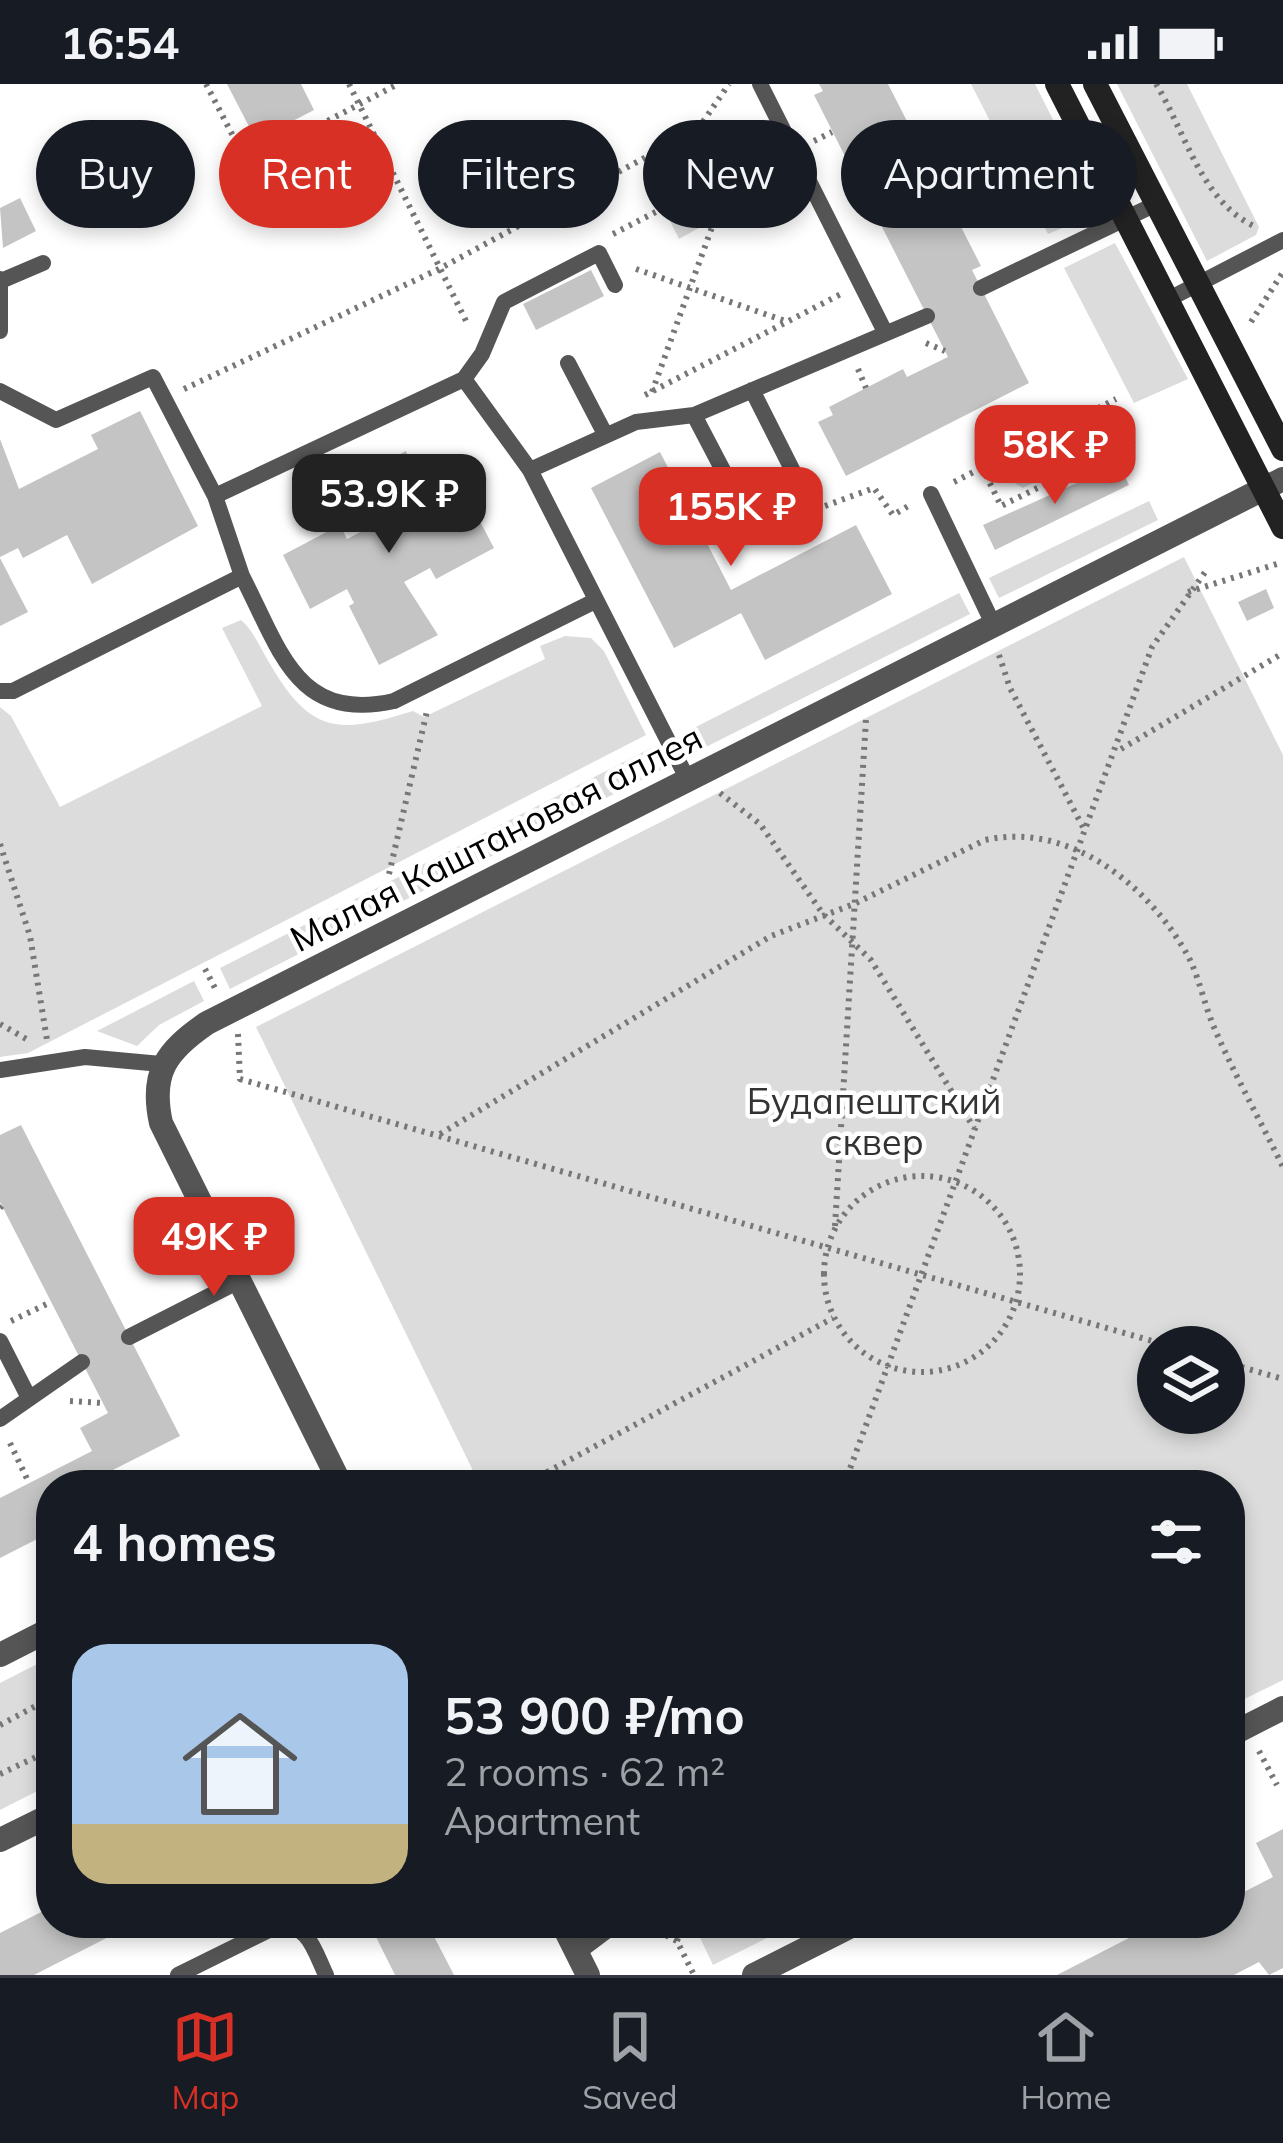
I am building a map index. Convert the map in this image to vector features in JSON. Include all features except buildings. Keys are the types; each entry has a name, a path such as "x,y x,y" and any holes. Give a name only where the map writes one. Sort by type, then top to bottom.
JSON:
{"street":[{"path":"1057,84 1075,120"},
{"path":"1095,84 1283,449"},
{"path":"1130,228 1274,485 1283,527"},
{"name":"Малая Каштановая аллея","path":"160,1064 176,1044 207,1023 700,786 996,636 1274,485"},
{"path":"160,1064 155,1094 161,1123 330,1470"},
{"path":"0,1655 36,1637"},
{"path":"1245,1727 1283,1708"},
{"path":"0,1840 36,1822"},
{"path":"754,1975 827,1938"}],"lane":[{"path":"760,84 778,120"},
{"path":"817,198 885,332"},
{"path":"1137,213 1156,204"},
{"path":"981,288 1106,228"},
{"path":"1167,300 1282,241"},
{"path":"215,496 464,379 482,354 504,302 598,253 615,285"},
{"path":"0,331 1,280 43,263"},
{"path":"530,470 605,434 661,415 694,415 927,316"},
{"path":"568,363 605,434"},
{"path":"0,391 56,420 153,377 215,496 242,577 288,664 308,688 335,706 360,709 394,701 595,601"},
{"path":"464,379 530,470 595,601 700,786"},
{"path":"694,415 750,523 806,497 752,390"},
{"path":"931,494 996,636"},
{"path":"0,691 13,691 242,577"},
{"path":"0,1070 85,1057 160,1064"},
{"path":"130,1337 239,1282"},
{"path":"0,1341 29,1398"},
{"path":"0,1418 82,1362"},
{"path":"178,1975 201,1970 257,1938"},
{"path":"314,1938 326,1975"},
{"path":"583,1964 604,1938"}],"path":[{"path":"206,84 247,163 398,84"},
{"path":"349,84 482,354"},
{"path":"164,398 439,269 698,129 729,84"},
{"path":"1156,84 1217,195 1239,219 1282,241"},
{"path":"614,245 609,236 643,218"},
{"path":"652,392 711,228"},
{"path":"624,265 785,321"},
{"path":"1251,322 1283,272"},
{"path":"634,399 860,285"},
{"path":"806,497 830,508 874,488 893,514 1116,399"},
{"path":"982,467 1001,506 1138,439"},
{"path":"1188,592 1280,563"},
{"path":"849,1470 1152,647 1208,568"},
{"path":"996,636 1010,688 1086,833"},
{"path":"1117,751 1283,653"},
{"path":"389,874 427,716 429,684"},
{"path":"835,1227 866,1193 909,1176 955,1181 981,1195 1002,1216 1019,1257 1018,1302 1004,1331 966,1362 919,1374 887,1367 855,1348 833,1318 824,1283 827,1246 835,1227 866,711"},
{"path":"700,786 742,805 824,914 871,960 974,1129"},
{"path":"440,1134 771,936 854,904 985,840 1032,836 1078,852 1127,880 1158,909 1190,961 1214,1026 1283,1167"},
{"path":"0,844 30,936 46,1033"},
{"path":"205,969 216,990"},
{"path":"0,1024 49,1050"},
{"path":"238,1034 240,1079 1137,1337"},
{"path":"0,1326 51,1302"},
{"path":"551,1470 833,1318"},
{"path":"1245,1368 1283,1379"},
{"path":"10,1442 29,1483"},
{"path":"0,1725 36,1706"},
{"path":"1245,1741 1277,1785"},
{"path":"0,1774 36,1757"},
{"path":"670,1938 694,1975"}],"green space":[{"path":"971,84 1035,84 1053,120 989,120"},
{"path":"1117,84 1187,84 1259,227 1256,235 1207,261"},
{"path":"674,228 699,228 679,239"},
{"path":"1115,243 1188,379 1134,403 1064,268"},
{"path":"1104,414 1117,439 1071,459 1072,464 1023,488 994,471"},
{"path":"1149,501 1158,520 999,598 989,578"},
{"name":"Будапештский сквер","path":"1184,557 1283,755 1283,1680 1245,1699 1245,1470 473,1470 256,1027"},
{"path":"959,593 970,614 694,753 684,733"},
{"path":"241,620 296,701 326,722 343,725 413,711 424,717 545,659 540,646 565,636 591,638 604,651 646,735 28,1053 0,1057 0,707 11,716 60,807 262,706 222,628"},
{"path":"653,747 663,769 230,989 220,968"},
{"path":"194,981 204,1001 159,1025 137,1046 97,1031"},
{"path":"36,1665 36,1792 0,1810 0,1683"},
{"path":"700,1938 767,1938 713,1965"}]}
